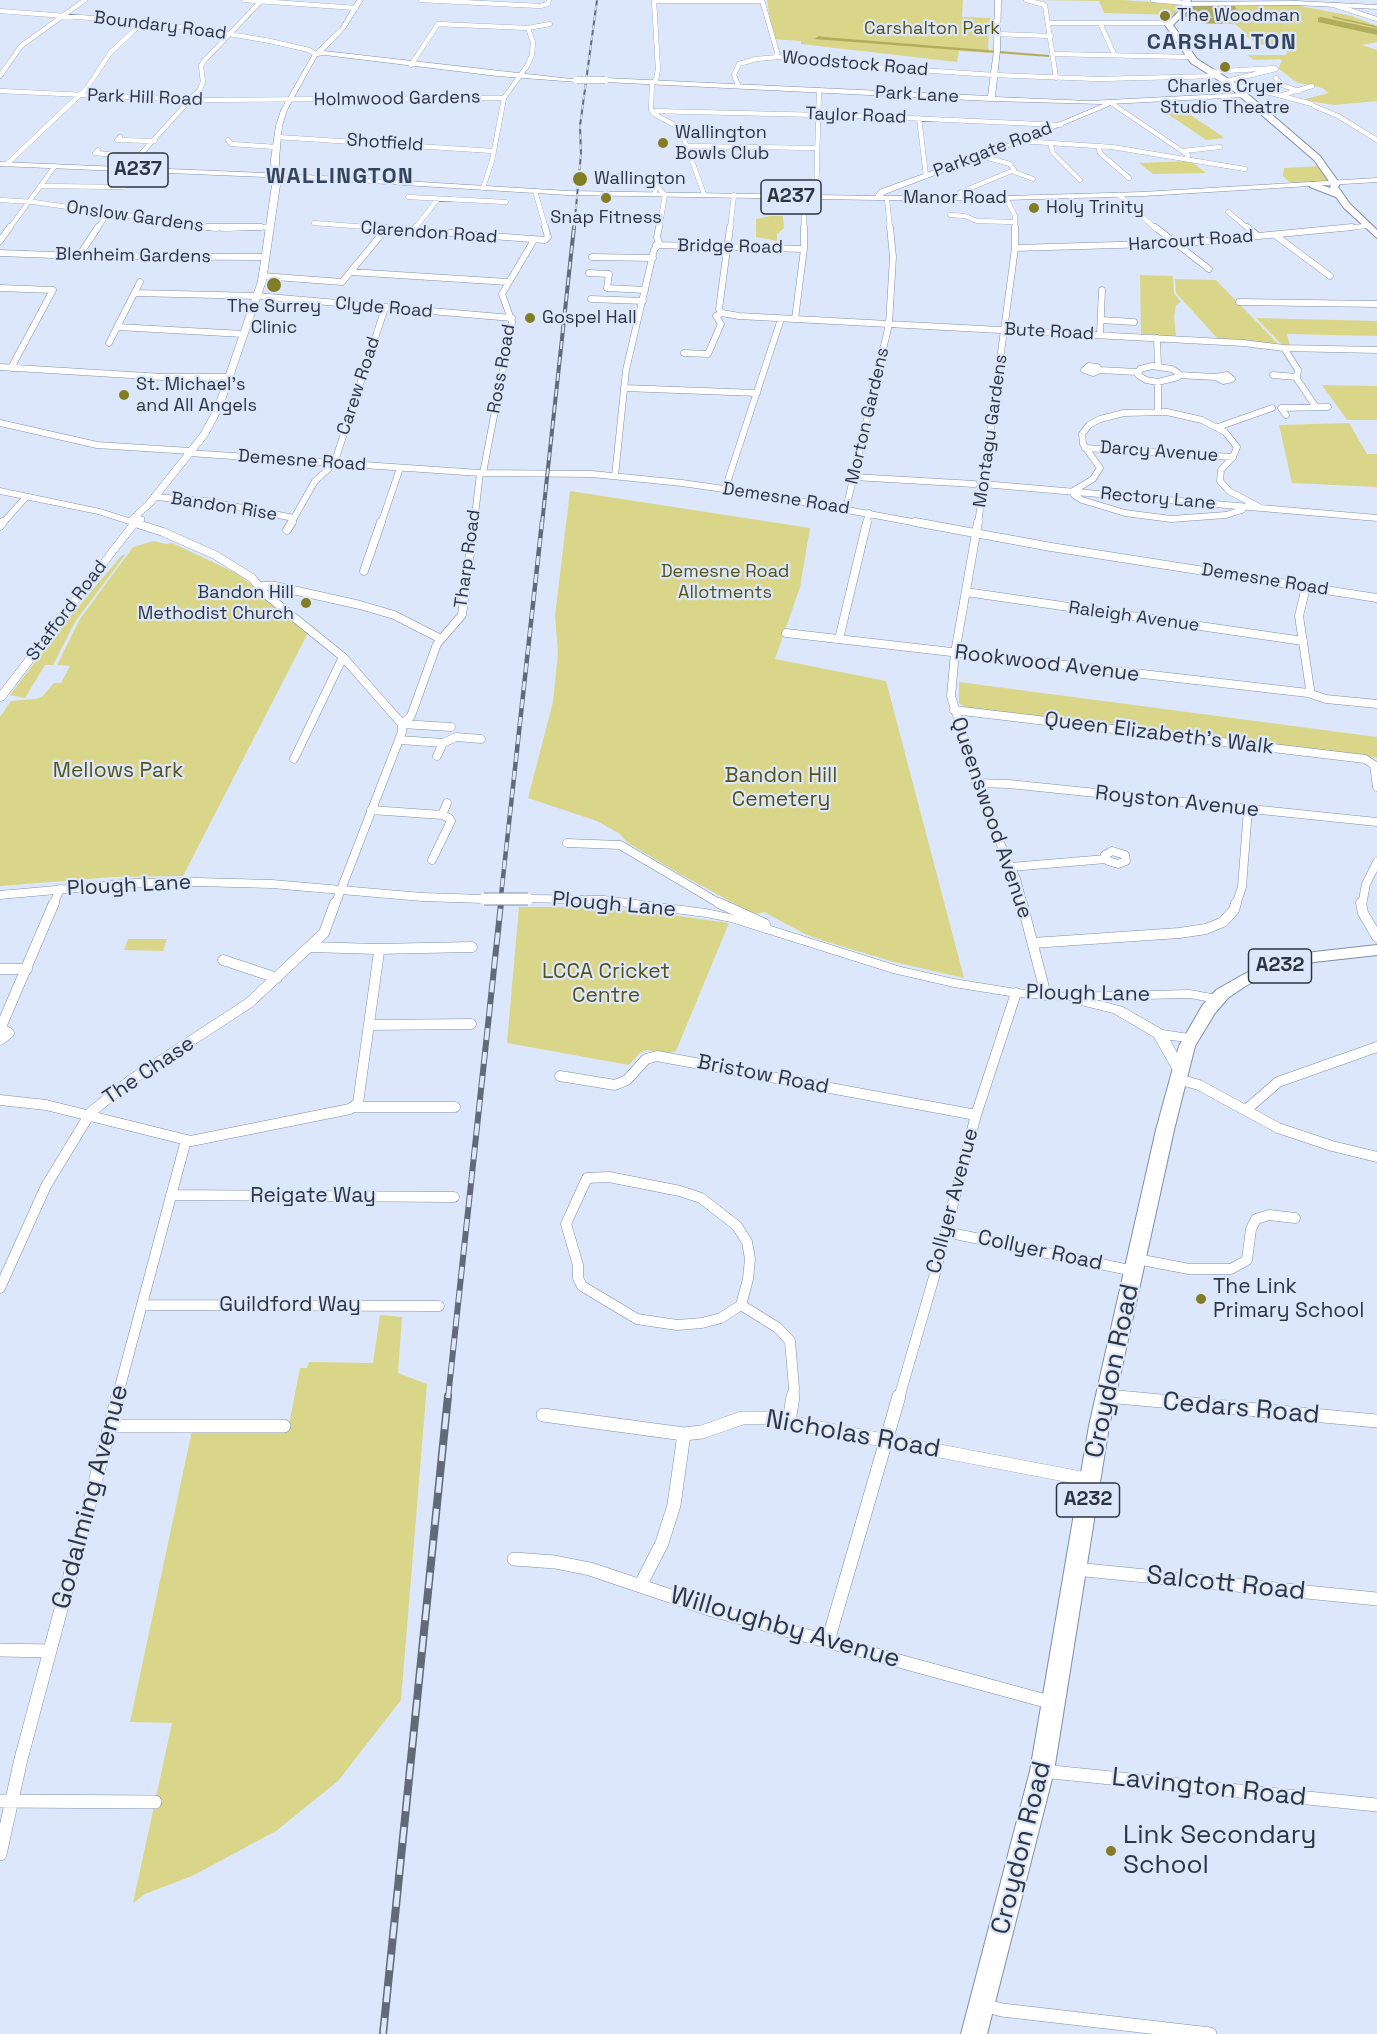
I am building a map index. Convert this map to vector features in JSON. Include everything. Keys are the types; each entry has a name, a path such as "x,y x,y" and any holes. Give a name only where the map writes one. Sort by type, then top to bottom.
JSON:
{"highway":[{"path":"1186,2 1184,10 1170,23 1175,35 1191,57 1208,72 1235,87 1317,158 1336,184 1333,187 1338,195 1377,235"},
{"path":"1313,185 1338,195"},
{"name":"Croydon Road","path":"974,2034 1042,1771 1106,1396 1179,1075 1191,1038 1202,1017 1217,999 1229,988 1261,971 1314,957 1377,950"},
{"name":"Croydon Road","path":"1351,953 1377,959"}],"main road":[{"path":"320,54 360,0"},
{"path":"991,99 998,0"},
{"path":"1186,2 1211,4 1230,2 1332,3 1377,7"},
{"name":"Boundary Road","path":"320,54 520,76 589,80"},
{"name":"Stafford Road","path":"0,697 136,518 142,518 149,510 152,500 215,418 262,276 276,176 277,137 282,116 310,66 320,54"},
{"name":"Park Lane","path":"589,80 1111,103 1244,95"},
{"name":"Parkgate Road","path":"882,199 881,193 1020,141 1111,103"},
{"name":"A237","path":"3,164 485,184 535,191"},
{"name":"A237","path":"1336,184 1377,180"},
{"name":"Manor Road","path":"535,191 882,199 1006,198 1336,184"},
{"path":"0,491 110,515 136,518"},
{"name":"Plough Lane","path":"0,895 159,882 340,888 422,897 604,900 734,919 898,970 954,983 1016,993 1117,1004 1190,994 1217,999"},
{"path":"1117,1004 1159,1034 1174,1057 1179,1075"},
{"path":"1159,1034 1191,1038"}],"street":[{"path":"0,76 21,46 86,0"},
{"path":"244,0 356,8"},
{"path":"421,0 544,5 548,4 549,0"},
{"path":"704,194 680,128 651,111 651,91 658,69 654,1 762,0 777,54"},
{"path":"1026,0 1044,4 1056,78"},
{"path":"1153,0 1156,2 1186,2"},
{"path":"127,169 191,100 204,82 202,64 261,1"},
{"path":"1332,3 1377,19"},
{"name":"Boundary Road","path":"0,11 143,22 231,34 320,54"},
{"path":"3,164 94,80 110,53 143,22"},
{"path":"1048,23 1170,23"},
{"path":"1100,23 1114,54"},
{"path":"411,65 438,24 528,28 550,24"},
{"path":"485,184 504,98 532,55 533,42 528,28"},
{"path":"997,34 1051,36"},
{"name":"Woodstock Road","path":"738,85 735,71 739,64 777,54 844,65 994,75 1157,79 1217,76"},
{"path":"1053,54 1191,57"},
{"path":"1208,72 1266,67 1276,69 1227,81"},
{"path":"1155,71 1157,79"},
{"path":"1164,72 1171,78"},
{"path":"1276,78 1282,85 1299,91"},
{"path":"1281,96 1312,86"},
{"path":"1235,87 1250,87 1313,105 1377,140"},
{"path":"816,197 819,90"},
{"name":"Park Hill Road","path":"0,91 191,100 290,100"},
{"name":"Holmwood Gardens","path":"290,100 504,98"},
{"path":"1111,103 1188,155 1187,159"},
{"path":"1321,109 1328,108"},
{"name":"Taylor Road","path":"651,111 817,114 1060,125"},
{"path":"919,118 924,171 927,176"},
{"path":"120,137 117,140 155,141"},
{"name":"Shotfield","path":"277,137 494,151"},
{"path":"228,140 231,144 276,147"},
{"path":"1020,141 1098,146 1245,169"},
{"path":"1050,143 1053,153 1080,180"},
{"path":"687,146 817,148"},
{"path":"1098,146 1100,153 1129,178"},
{"path":"1183,152 1220,147"},
{"path":"98,150 96,153 139,158"},
{"path":"981,156 1010,164 1014,168 1012,171"},
{"path":"0,241 55,166"},
{"path":"40,186 124,187 142,170"},
{"path":"962,198 962,192 1012,171 1033,179"},
{"path":"615,476 629,349 656,245 659,243 657,237 659,193 652,181 624,174 610,176 607,179 651,183 659,193"},
{"name":"Clarendon Road","path":"314,223 545,240 548,237 535,191"},
{"path":"684,353 708,354 721,324 716,316 722,313 719,309 734,195"},
{"path":"1119,195 1173,243 1209,269"},
{"path":"408,197 506,202"},
{"path":"795,319 804,249 804,197"},
{"path":"950,215 965,216 974,220 1015,222 1014,213 1006,198"},
{"path":"412,232 438,199"},
{"name":"Morton Gardens","path":"846,509 889,324 893,257 882,199"},
{"name":"Onslow Gardens","path":"0,200 29,202 218,229 270,227"},
{"path":"1228,212 1258,236"},
{"path":"79,256 108,213"},
{"name":"Montagu Gardens","path":"976,533 1003,344 1003,329 1015,248 1015,222"},
{"name":"Harcourt Road","path":"1015,248 1173,243 1366,226"},
{"path":"262,276 342,282 385,230"},
{"path":"1275,235 1330,276"},
{"path":"351,272 508,282 534,240"},
{"name":"Bridge Road","path":"656,245 804,249"},
{"name":"Blenheim Gardens","path":"0,253 79,256 266,257"},
{"path":"592,257 653,258"},
{"path":"589,273 609,274 606,288 645,290"},
{"path":"110,343 141,282"},
{"name":"Ross Road","path":"481,473 512,318 502,300 503,291 508,282"},
{"path":"0,288 53,290 11,368"},
{"path":"1100,334 1102,290"},
{"name":"Clyde Road","path":"135,293 257,296 512,318"},
{"path":"591,299 643,301"},
{"path":"1239,302 1377,304"},
{"name":"Carew Road","path":"334,464 385,308"},
{"name":"Bute Road","path":"722,313 795,319 1100,334 1284,348 1377,350"},
{"path":"725,489 781,318"},
{"path":"1101,320 1134,322"},
{"path":"118,327 243,334"},
{"path":"1157,338 1158,366"},
{"path":"1284,348 1298,370 1296,377 1316,407"},
{"path":"1137,372 1143,367 1158,366 1172,369 1178,375 1216,377"},
{"path":"0,367 163,377 229,377"},
{"path":"1100,370 1137,372 1146,380 1158,382 1172,380 1178,375"},
{"path":"1273,375 1296,377"},
{"path":"1158,382 1158,411"},
{"path":"624,388 757,393"},
{"path":"1286,415 1281,408 1328,407"},
{"path":"1218,427 1272,408"},
{"path":"1073,492 1094,479 1100,468 1085,448 1082,440 1082,434 1089,425 1124,412 1158,411 1190,417 1218,427 1234,441 1237,452 1221,470 1220,481 1229,491 1261,508"},
{"name":"Demesne Road","path":"0,423 97,445 481,473 615,476 725,489 976,533 1377,598"},
{"name":"Darcy Avenue","path":"1085,448 1233,457"},
{"name":"Bandon Rise","path":"287,531 315,481 334,464"},
{"path":"364,571 400,468"},
{"name":"Tharp Road","path":"402,724 411,716 417,694 441,639 458,622 463,612 481,473"},
{"path":"854,477 974,484"},
{"name":"Rectory Lane","path":"983,484 1377,518"},
{"name":"Rectory Lane","path":"1073,492 1076,497 1099,507 1157,518 1209,518 1235,513 1244,507"},
{"path":"0,526 26,497"},
{"name":"Bandon Rise","path":"152,500 206,501 294,518"},
{"path":"839,639 869,513"},
{"path":"136,518 221,558 257,584 343,657 402,724 451,727"},
{"name":"Queenswood Avenue","path":"976,533 955,653 951,690 954,710 992,828 1011,867 1046,995"},
{"path":"257,584 360,605 394,615 441,639"},
{"path":"1306,587 1299,616 1310,689 1308,693"},
{"name":"Raleigh Avenue","path":"966,592 1303,641"},
{"name":"Rookwood Avenue","path":"786,633 1308,693 1322,699 1377,704"},
{"path":"294,759 343,657"},
{"name":"Queen Elizabeth's Walk","path":"954,710 1365,759 1374,765 1377,787"},
{"name":"The Chase","path":"0,1288 46,1186 88,1116 131,1080 220,1024 277,978 311,947 327,927 340,888 400,740 402,724"},
{"path":"400,740 442,743 456,737 481,739"},
{"path":"437,756 442,743"},
{"name":"Royston Avenue","path":"976,783 1001,783 1377,822"},
{"path":"442,814 447,803"},
{"path":"1033,943 1179,933 1206,929 1223,922 1234,910 1242,887 1248,809"},
{"path":"371,810 442,814 451,821 432,860"},
{"path":"567,843 620,844 722,905 765,924 766,928"},
{"path":"1011,867 1106,859"},
{"path":"1377,862 1366,884 1361,902 1363,913 1377,938"},
{"path":"0,1040 9,1033 1,1028 60,889"},
{"path":"311,947 322,950 472,947"},
{"path":"354,1107 358,1102 379,954 376,949"},
{"path":"223,960 277,978"},
{"path":"0,969 27,969"},
{"name":"Collyer Avenue","path":"828,1641 946,1232 976,1115 1016,993"},
{"path":"369,1025 471,1024"},
{"path":"1246,1110 1278,1082 1377,1047"},
{"name":"Bristow Road","path":"560,1077 615,1085 627,1080 646,1059 657,1056 976,1115"},
{"path":"1179,1075 1268,1123 1297,1135 1377,1157"},
{"path":"0,1100 46,1106 186,1140 234,1133 345,1111 354,1107 455,1107"},
{"name":"Godalming Avenue","path":"0,1854 5,1801 50,1651 186,1140"},
{"path":"609,1177 680,1191 701,1198 720,1211 737,1226 747,1242 750,1258 748,1279 741,1305 721,1318 702,1323 677,1325 637,1319 582,1286 578,1278 578,1265 566,1224 587,1178 609,1177"},
{"name":"Reigate Way","path":"171,1195 454,1197"},
{"name":"Collyer Road","path":"946,1232 1135,1265 1231,1269 1247,1260 1251,1229 1256,1219 1269,1215 1295,1218"},
{"name":"Guildford Way","path":"142,1305 439,1306"},
{"path":"741,1305 778,1328 790,1341 794,1388 789,1422"},
{"name":"Cedars Road","path":"1106,1396 1377,1421"},
{"name":"Nicholas Road","path":"543,1415 684,1434 699,1433 742,1418 756,1417 1092,1480"},
{"path":"110,1426 284,1426"},
{"path":"640,1586 662,1543 673,1511 684,1434"},
{"name":"Willoughby Avenue","path":"514,1559 581,1566 712,1610 1055,1704"},
{"name":"Salcott Road","path":"1076,1569 1377,1599"},
{"path":"0,1650 50,1651"},
{"name":"Lavington Road","path":"1042,1771 1377,1805"},
{"path":"5,1801 155,1802"},
{"path":"983,2005 1002,2010 1210,2034"}],"green space":[{"name":"Carshalton Park","path":"767,0 963,0 962,17 990,18 988,47 990,53 959,51 957,62 773,39"},
{"path":"1037,0 1122,0 1183,4 1175,15 1104,13 1099,1"},
{"path":"1234,5 1295,5 1352,16 1377,26 1377,42 1362,45 1377,50 1377,101 1334,105 1301,100 1329,93 1322,88 1296,82 1278,68 1282,61 1280,59 1254,60 1247,55 1286,55 1287,52 1273,44 1262,45 1245,36 1248,35 1235,24 1204,24 1200,19 1237,18 1241,16"},
{"path":"1185,111 1225,138 1206,140 1165,112"},
{"path":"1191,161 1206,173 1153,174 1139,163"},
{"path":"1323,166 1334,181 1295,183 1289,182 1283,176 1284,168"},
{"path":"783,216 784,228 777,234 777,241 756,237 756,219"},
{"path":"1140,275 1173,276 1174,293 1181,302 1176,305 1174,317 1176,336 1141,334"},
{"path":"1175,279 1216,280 1279,345 1218,339 1176,293"},
{"path":"1256,318 1377,321 1377,336 1287,334 1290,346 1282,345"},
{"path":"1322,385 1377,386 1377,420 1347,420"},
{"path":"1349,423 1367,454 1377,454 1377,487 1292,483 1279,425"},
{"name":"Bandon Hill Cemetery","path":"570,491 810,528 800,587 775,659 886,681 964,978 894,962 824,941 805,934 764,912 757,914 748,911 680,874 628,843 620,834 597,821 528,798 553,702 558,653 555,616"},
{"name":"Mellows Park","path":"154,541 172,543 236,573 310,629 183,876 113,877 0,886 0,717 11,701 42,697 54,683 61,683 70,666 57,665 80,619 133,547"},
{"path":"122,555 125,555 75,622 53,665 45,665 25,698 10,695 67,620"},
{"path":"959,682 1377,737 1377,758 968,709 959,703"},
{"name":"LCCA Cricket Centre","path":"519,907 586,907 729,923 676,1051 669,1053 647,1050 640,1053 629,1065 507,1043"},
{"path":"128,939 167,939 163,951 124,950"},
{"path":"380,1315 402,1317 398,1373 427,1384 401,1700 338,1781 276,1831 192,1876 145,1894 133,1903 172,1723 130,1722 193,1426 289,1425 300,1368 307,1368 309,1362 373,1363"}],"shaded area":[{"path":"1190,5 1234,5 1241,16 1237,18 1181,17"},
{"path":"819,36 1049,55 1049,57 814,39"}],"waterway":[{"path":"1333,17 1377,27"},
{"path":"1321,20 1377,32"},
{"path":"1207,21 1221,21"}],"railway":[{"path":"574,229 581,154 580,126 597,0"},
{"path":"542,524 574,227"},
{"path":"500,905 542,522"},
{"path":"448,1398 501,903"},
{"path":"383,2034 448,1396"}],"place":[{"name":"The Woodman","path":"1165,16"},
{"name":"Charles Cryer Studio Theatre","path":"1225,67"},
{"name":"Wallington Bowls Club","path":"663,143"},
{"name":"Wallington","path":"580,179"},
{"name":"Snap Fitness","path":"606,198"},
{"name":"Holy Trinity","path":"1034,208"},
{"name":"The Surrey Clinic","path":"274,285"},
{"name":"Gospel Hall","path":"530,318"},
{"name":"St. Michael's and All Angels","path":"124,395"},
{"name":"Bandon Hill Methodist Church","path":"306,603"},
{"name":"The Link Primary School","path":"1201,1299"},
{"name":"Link Secondary School","path":"1111,1851"}],"district":[{"name":"CARSHALTON","path":"1222,43"},
{"name":"WALLINGTON","path":"340,177"}],"park label":[{"name":"Demesne Road Allotments","path":"725,582"}]}
